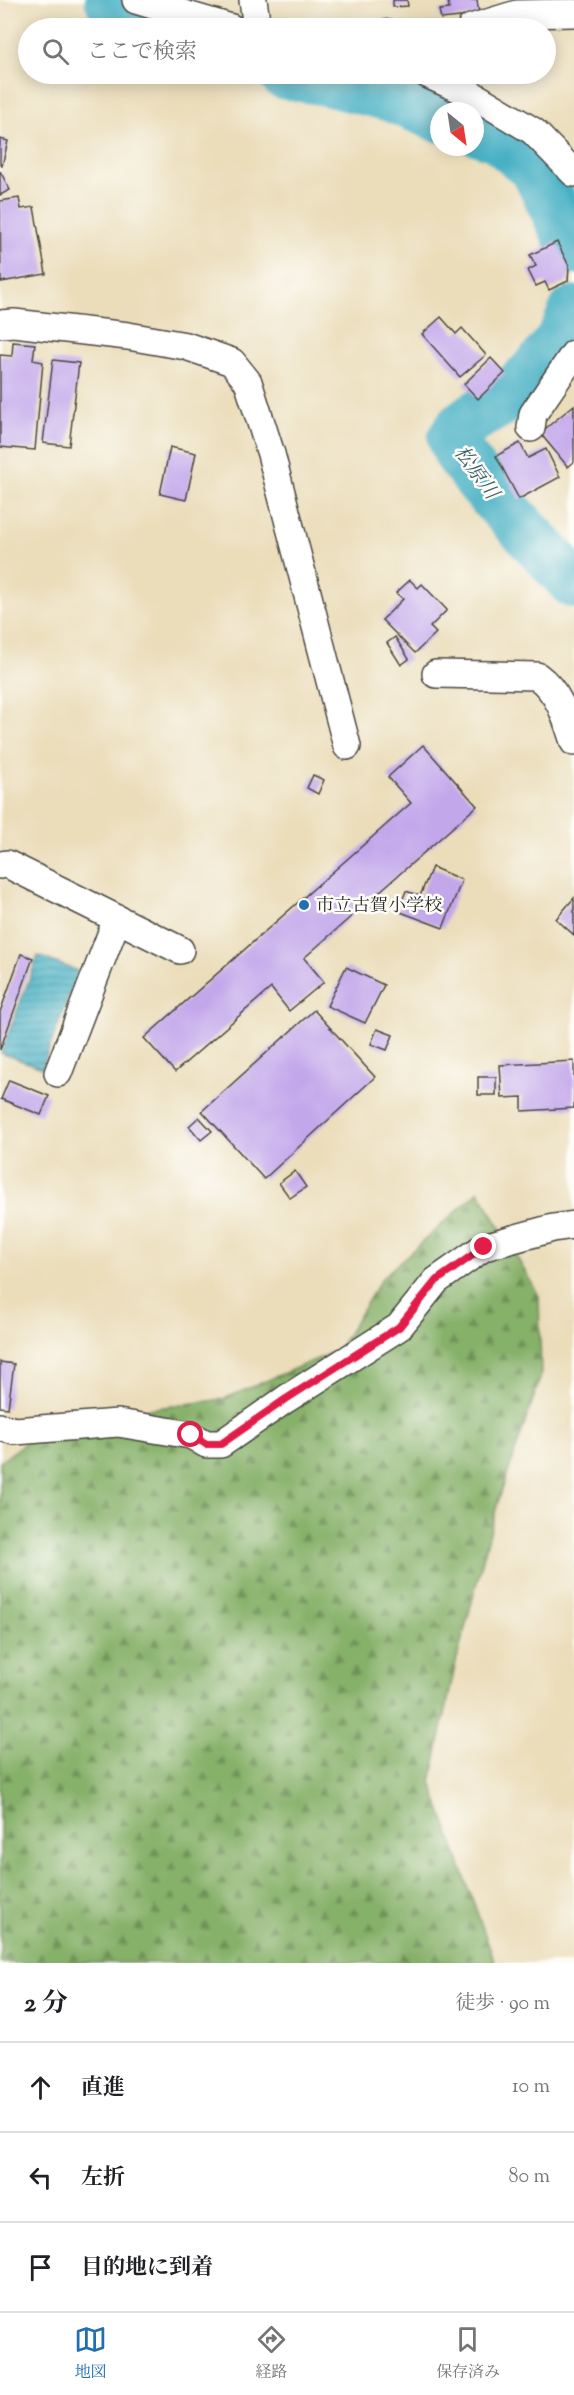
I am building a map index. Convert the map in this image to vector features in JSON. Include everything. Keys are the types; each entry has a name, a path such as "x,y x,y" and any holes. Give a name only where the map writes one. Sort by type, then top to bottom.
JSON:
{"street":[{"path":"136,0 197,18"},
{"path":"254,0 256,18"},
{"path":"506,18 517,15 574,12"},
{"path":"449,84 533,130 574,173"},
{"path":"0,324 14,323 128,336 186,346 232,362 248,382 271,454 347,746"},
{"path":"531,428 533,414 574,354"},
{"path":"436,674 537,676 549,684 556,695 574,742"},
{"path":"0,866 7,864 180,950"},
{"path":"58,1073 117,919"},
{"path":"0,1427 15,1431 118,1423 191,1435 206,1444 221,1444 286,1399 399,1327 436,1281 484,1247 553,1228 574,1225"}],"green space":[{"path":"479,1191 539,1296 541,1376 498,1502 455,1666 431,1782 495,1963 0,1963 0,1462 52,1422 224,1399 338,1350 382,1278"}],"water":[{"path":"38,956 78,971 42,1068 1,1053"}],"building":[{"path":"393,0 407,0 408,6 393,7"},
{"path":"448,0 477,0 479,15 441,18 439,10 449,9"},
{"path":"0,139 8,141 2,166 0,165"},
{"path":"0,171 10,190 0,195"},
{"path":"19,198 21,209 34,207 46,274 1,282 0,201"},
{"path":"557,242 569,266 568,281 549,290 545,282 536,286 528,270 536,266 530,255"},
{"path":"441,317 456,334 462,328 486,355 460,377 422,334"},
{"path":"13,342 35,344 33,360 43,362 35,450 0,447 0,355 12,356"},
{"path":"491,358 505,373 478,399 464,384"},
{"path":"53,360 79,363 69,446 43,443"},
{"path":"574,405 574,462 568,467 540,433"},
{"path":"520,443 528,458 546,449 560,477 519,499 496,456"},
{"path":"170,447 196,453 186,500 160,494"},
{"path":"410,580 418,588 422,584 447,610 430,627 436,633 415,653 382,620 403,599 396,593"},
{"path":"395,637 409,659 401,665 387,643"},
{"path":"423,745 477,806 304,958 324,982 289,1011 271,988 175,1072 144,1038 411,803 388,777"},
{"path":"313,775 324,780 318,794 307,788"},
{"path":"432,867 462,880 443,928 398,911 406,891 420,896"},
{"path":"574,898 574,935 556,919"},
{"path":"21,954 33,958 0,1050 0,1012"},
{"path":"346,967 384,985 365,1023 327,1006"},
{"path":"314,1010 375,1077 264,1179 202,1111"},
{"path":"377,1029 393,1035 387,1050 371,1044"},
{"path":"574,1061 574,1108 522,1111 522,1097 502,1098 500,1065"},
{"path":"478,1077 496,1077 496,1095 478,1095"},
{"path":"9,1080 49,1096 41,1115 1,1099"},
{"path":"199,1117 212,1131 201,1140 189,1126"},
{"path":"295,1171 306,1187 290,1198 279,1183"},
{"path":"0,1362 14,1364 8,1408 0,1407"}],"waterway":[{"name":"松原川","path":"110,0 123,18"},
{"name":"松原川","path":"340,84 389,96 430,113"},
{"name":"松原川","path":"484,132 498,137 536,170 574,249"},
{"name":"松原川","path":"574,311 562,337 536,370 504,399 462,425 453,439 458,452 486,489 574,583"}],"place":[{"name":"市立古賀小学校","path":"304,905"}],"route":[{"path":"191,1435 206,1444 221,1444 286,1399 399,1327 436,1281 484,1247"}]}
